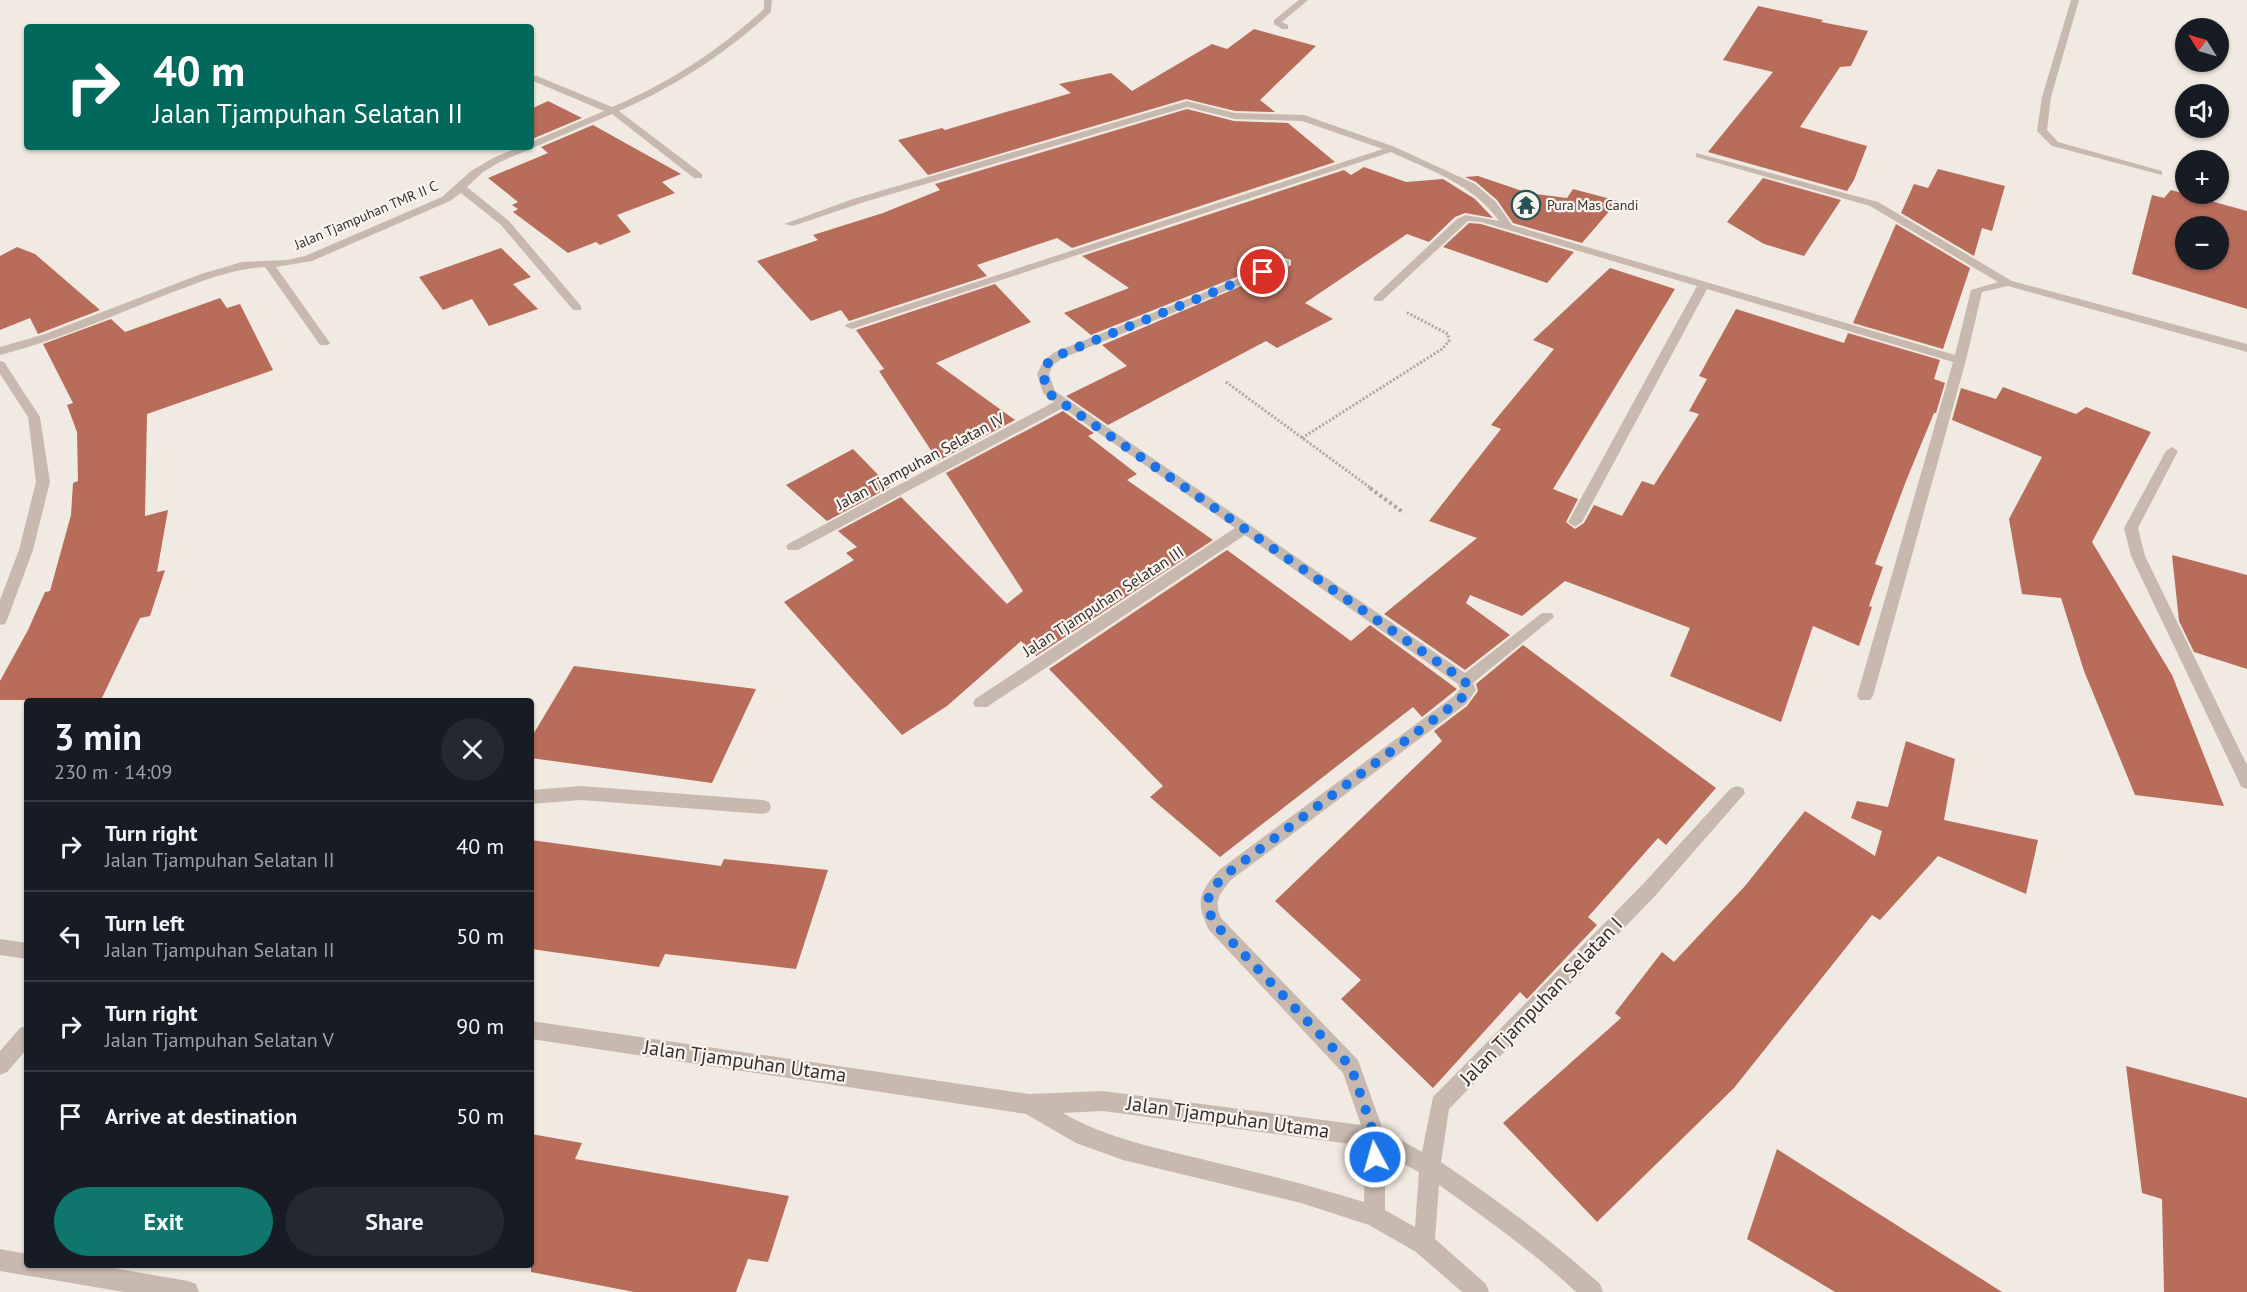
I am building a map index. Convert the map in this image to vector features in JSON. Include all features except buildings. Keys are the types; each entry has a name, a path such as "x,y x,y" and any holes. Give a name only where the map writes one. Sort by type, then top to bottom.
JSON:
{"street":[{"name":"Jalan Tjampuhan TMR II C","path":"534,144 656,92 701,66 743,35 768,10 768,0"},
{"path":"1285,27 1277,22 1304,0"},
{"path":"2075,0 2072,19 2048,91 2042,131 2055,144 2158,173"},
{"path":"534,78 613,111 698,176"},
{"path":"789,224 869,197 1187,104 1235,116 1304,118 1392,149 1471,186 1492,204 1508,226"},
{"path":"851,326 1392,149"},
{"name":"Jalan Tjampuhan TMR II C","path":"0,351 91,321 205,276 242,265 308,259 446,199 462,188 476,172 520,150"},
{"path":"1699,155 1874,204 2008,283 2247,348"},
{"path":"462,188 505,223 577,308"},
{"path":"1378,299 1461,221 1466,218 1482,219 1960,360"},
{"path":"268,263 324,343"},
{"path":"1285,263 1065,352 1048,363 1043,374 1048,393 1063,404 1465,681 1468,690 1460,700 1225,875 1208,898 1207,910 1215,924 1351,1067 1375,1137 1374,1216"},
{"path":"1865,696 1960,360 1977,290 2008,283"},
{"path":"1575,522 1703,286"},
{"path":"0,365 34,417 43,482 26,550 0,620"},
{"name":"Jalan Tjampuhan Selatan IV","path":"793,548 1063,404"},
{"path":"2172,451 2131,528 2131,535 2247,782"},
{"name":"Jalan Tjampuhan Selatan III","path":"981,703 1244,530"},
{"path":"1465,681 1547,617"},
{"path":"534,797 581,793 763,807"},
{"name":"Jalan Tjampuhan Selatan I","path":"1424,1244 1430,1167 1440,1104 1649,890 1737,793"},
{"path":"0,947 24,951"},
{"name":"Jalan Tjampuhan Utama","path":"534,1030 954,1091 1029,1104 1103,1101 1238,1117 1375,1137 1430,1167 1503,1217 1553,1256 1592,1292"},
{"path":"0,1065 24,1038"},
{"name":"Jalan Tjampuhan Utama","path":"1029,1104 1083,1136 1124,1150 1300,1193 1374,1216 1424,1244 1478,1292"},
{"path":"0,1260 24,1264"},
{"path":"47,1268 188,1292"}],"path":[{"path":"1302,438 1442,350 1449,341 1448,334 1433,325 1378,299"},
{"path":"1226,382 1404,513"}],"place":[{"name":"Pura Mas Candi","path":"1526,205"}],"route":[{"path":"1263,272 1059,355 1048,363 1043,374 1048,393 1465,681 1468,690 1460,700 1225,875 1208,898 1207,910 1215,924 1351,1067 1375,1137 1375,1157"}]}
